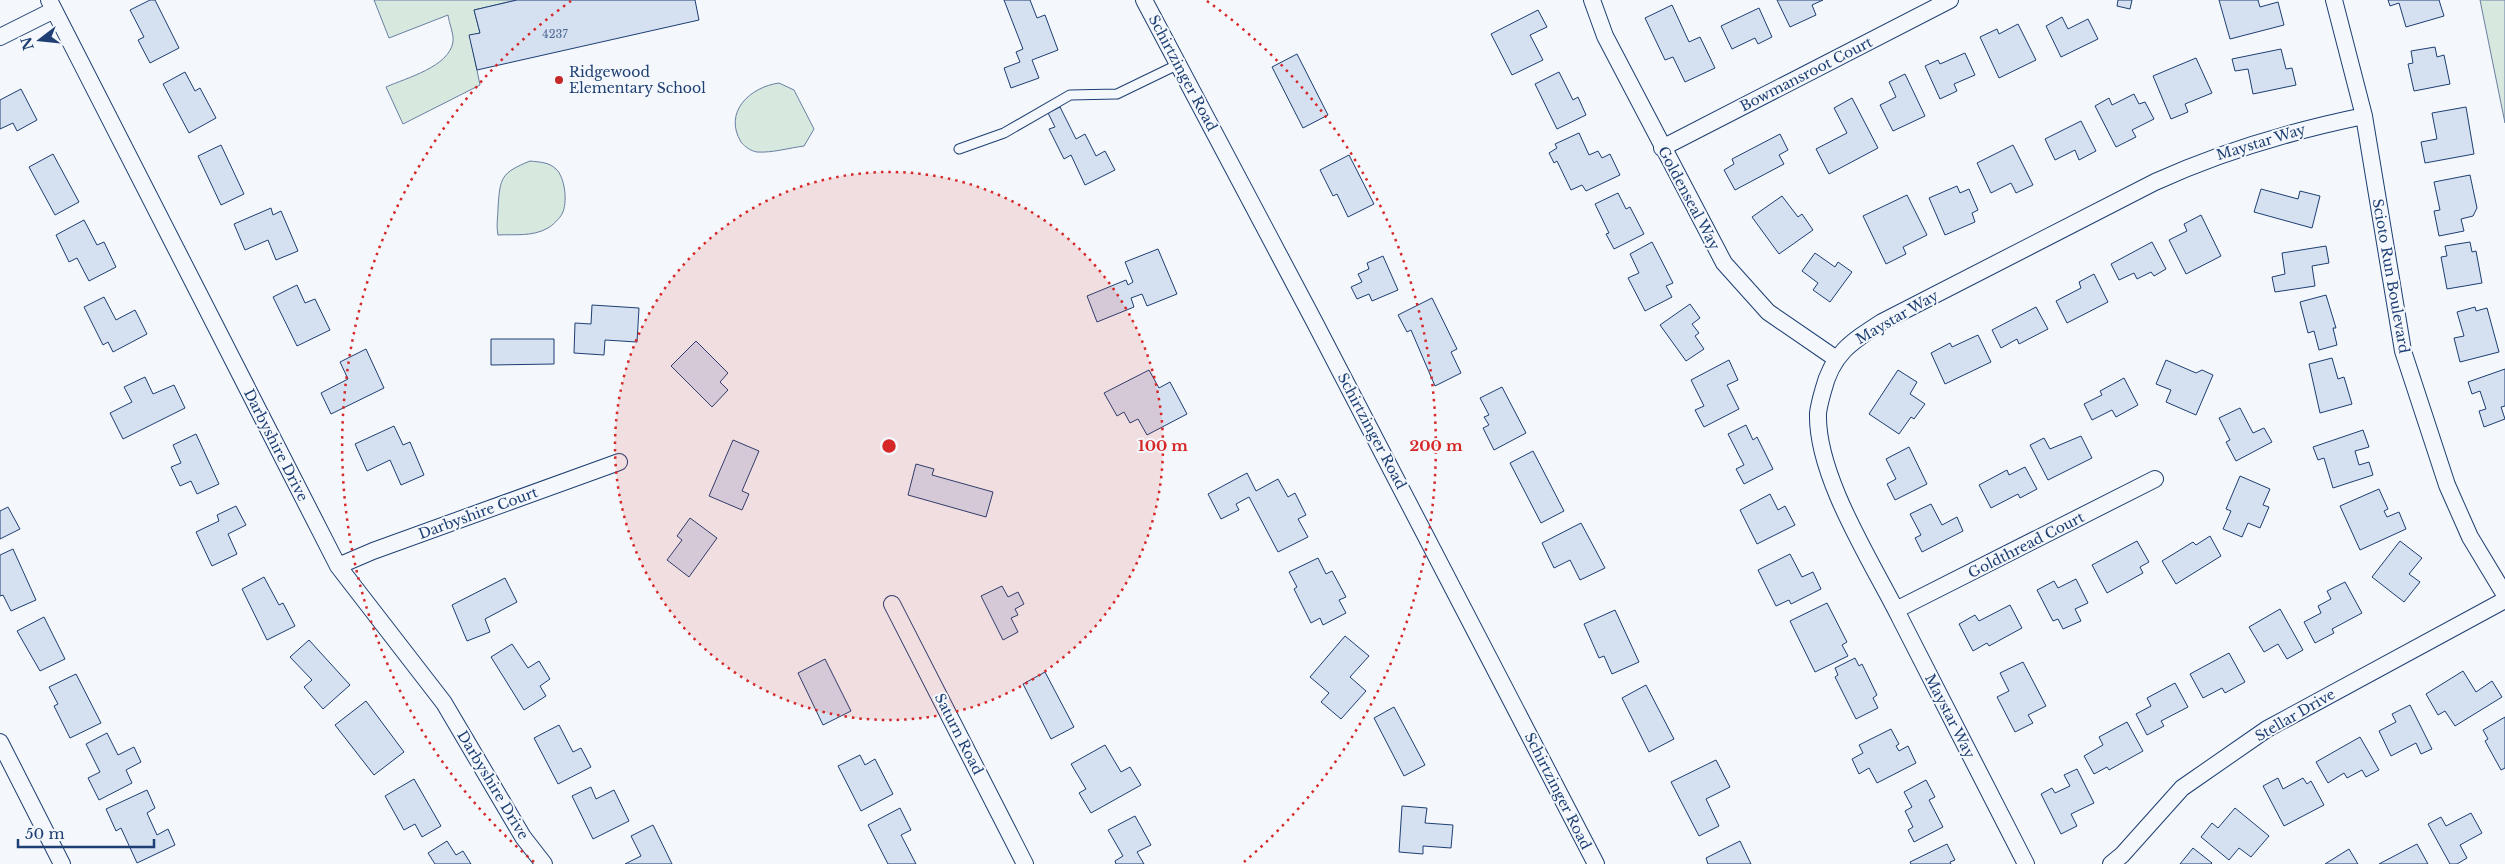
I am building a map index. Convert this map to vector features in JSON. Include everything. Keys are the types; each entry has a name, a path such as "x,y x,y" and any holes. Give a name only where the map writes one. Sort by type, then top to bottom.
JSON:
{"street":[{"name":"Schirtzinger Road","path":"1144,0 1596,864"},
{"name":"Goldenseal Way","path":"1592,0 1605,36 1724,264 1768,312 1835,358"},
{"name":"Bowmansroot Court","path":"1662,148 1950,0"},
{"name":"Scioto Run Boulevard","path":"2334,0 2364,116 2403,351 2447,485 2470,537 2505,595"},
{"path":"0,37 52,5"},
{"name":"Darbyshire Drive","path":"52,5 338,566 444,703 523,838 544,864"},
{"name":"Maystar Way","path":"2026,864 1896,610 1825,463 1819,440 1818,412 1825,382 1835,358 1854,340 1882,322 2155,182 2200,161 2252,143 2311,127 2364,116"},
{"name":"Darbyshire Court","path":"338,566 373,551 619,462"},
{"name":"Goldthread Court","path":"1896,610 2155,479"},
{"name":"Stellar Drive","path":"2111,864 2122,855 2182,788 2267,729 2505,600"},
{"name":"Saturn Road","path":"892,604 1025,864"},
{"path":"0,742 62,864"}],"lane":[{"path":"959,148 1004,133 1070,95 1117,94 1179,64"}],"shaded area":[{"path":"374,0 517,0 474,10 480,33 470,36 480,85 403,124 386,87 426,70 444,58 450,51 453,42 452,32 448,15 389,38"},
{"path":"2480,0 2505,0 2505,123"},
{"path":"779,83 794,90 814,129 804,146 769,152 753,151 741,142 736,131 737,111 749,96 758,90 768,85"},
{"path":"530,161 550,165 559,173 562,178 565,197 562,214 552,226 536,233 498,235 497,224 501,183 504,177 513,169"}],"building":[{"path":"150,0 155,0 179,48 150,63 138,40 144,37 130,10"},
{"path":"517,0 695,0 699,20 477,70 469,35 480,33 474,10"},
{"path":"1004,0 1030,0 1037,18 1045,15 1058,50 1032,60 1039,78 1011,88 1004,68 1020,62 1016,52 1023,49"},
{"path":"1777,0 1823,0 1812,5 1816,15 1790,27"},
{"path":"2118,0 2132,0 2130,9 2117,6"},
{"path":"2219,0 2258,0 2260,7 2278,2 2284,25 2230,39"},
{"path":"2388,0 2439,0 2444,16 2406,27 2399,3 2390,6"},
{"path":"1672,5 1689,42 1700,37 1715,68 1685,82 1673,57 1665,60 1645,18"},
{"path":"1759,8 1772,37 1758,44 1755,38 1732,49 1721,26"},
{"path":"1538,10 1547,27 1530,35 1543,60 1512,75 1491,34"},
{"path":"2062,17 2068,29 2088,19 2098,39 2061,57 2046,26"},
{"path":"2018,24 2036,60 1999,78 1980,37 1997,29 1999,34"},
{"path":"2435,47 2437,57 2444,55 2450,84 2414,91 2408,64 2413,63 2411,51"},
{"path":"2281,49 2286,69 2292,68 2296,85 2253,94 2248,69 2235,71 2232,59"},
{"path":"1965,53 1975,75 1954,84 1957,91 1940,99 1925,66 1938,60 1940,64"},
{"path":"1297,54 1328,115 1303,128 1272,67"},
{"path":"2196,58 2212,93 2185,104 2188,112 2171,119 2153,76"},
{"path":"185,72 195,91 200,88 216,118 189,133 163,84"},
{"path":"1559,72 1573,100 1578,97 1586,115 1557,129 1535,84"},
{"path":"1905,74 1925,116 1893,131 1880,105 1896,97 1889,82"},
{"path":"21,89 37,120 17,131 13,123 0,129 0,100"},
{"path":"2134,94 2139,104 2145,102 2154,119 2132,130 2136,137 2116,147 2095,106 2109,98 2112,105"},
{"path":"1852,98 1878,148 1829,174 1816,149 1847,133 1834,108"},
{"path":"1060,107 1076,139 1085,134 1096,156 1105,151 1115,170 1085,185 1071,155 1064,159 1049,129 1055,127 1048,113"},
{"path":"2466,107 2474,154 2425,163 2421,142 2437,139 2432,113"},
{"path":"2081,121 2096,151 2079,160 2075,150 2055,160 2045,139"},
{"path":"1579,133 1589,155 1598,151 1602,158 1610,154 1620,175 1586,191 1582,185 1571,190 1557,161 1554,163 1549,153 1557,148 1555,144"},
{"path":"1780,134 1788,150 1779,155 1784,164 1735,190 1724,170 1734,164 1732,159"},
{"path":"221,145 244,194 221,205 198,156"},
{"path":"2013,145 2033,185 2016,193 2011,183 1991,193 1977,163"},
{"path":"53,154 79,202 55,215 29,167"},
{"path":"1349,155 1374,204 1348,217 1337,194 1333,196 1320,170"},
{"path":"2470,175 2477,208 2473,216 2461,219 2464,231 2439,236 2434,211 2440,210 2434,182"},
{"path":"1957,186 1960,193 1969,189 1978,210 1972,213 1975,222 1945,235 1929,198"},
{"path":"2261,189 2298,199 2300,191 2320,196 2312,228 2254,212"},
{"path":"1618,193 1626,209 1630,207 1644,234 1614,249 1606,234 1609,233 1595,204"},
{"path":"1907,195 1927,235 1903,247 1906,254 1886,264 1863,216"},
{"path":"1782,196 1798,217 1802,214 1813,230 1779,254 1752,217"},
{"path":"271,208 273,215 281,211 298,251 276,260 268,240 245,250 234,224"},
{"path":"2201,215 2221,256 2186,274 2169,240 2187,231 2184,224"},
{"path":"84,220 97,245 104,242 116,267 89,281 77,258 69,262 56,235"},
{"path":"1652,242 1673,283 1666,286 1672,297 1645,311 1628,278 1639,273 1630,254"},
{"path":"2152,242 2166,269 2154,276 2151,272 2137,279 2134,273 2119,280 2111,264"},
{"path":"2470,242 2472,252 2476,251 2482,283 2447,289 2441,257 2447,256 2445,246"},
{"path":"2326,246 2329,263 2312,266 2315,286 2275,292 2272,277 2285,274 2282,253"},
{"path":"1158,249 1177,294 1147,306 1142,294 1131,298 1134,307 1097,322 1087,296 1126,280 1128,285 1133,282 1125,262"},
{"path":"1815,253 1835,267 1838,262 1852,272 1830,302 1813,290 1818,283 1802,271"},
{"path":"1383,256 1398,290 1372,301 1369,294 1357,299 1351,287 1362,282 1358,274 1369,269 1367,263"},
{"path":"2094,274 2108,302 2067,323 2056,301 2081,288 2079,282"},
{"path":"297,285 305,303 315,299 330,330 297,346 273,297"},
{"path":"2326,295 2336,328 2333,328 2337,345 2319,350 2314,331 2308,333 2300,302"},
{"path":"104,297 116,320 135,310 147,334 113,352 108,342 103,345 84,307"},
{"path":"1432,298 1457,349 1451,352 1461,373 1435,386 1411,330 1407,332 1398,315"},
{"path":"1690,304 1700,318 1692,324 1699,333 1695,336 1704,349 1686,361 1660,325"},
{"path":"592,305 639,308 637,342 605,340 604,355 574,353 575,323 591,324"},
{"path":"2036,307 2048,329 2019,344 2017,339 2001,348 1992,330"},
{"path":"2475,307 2476,311 2487,308 2499,352 2460,362 2454,338 2464,336 2457,312"},
{"path":"1978,335 1991,362 1945,384 1931,353 1950,343 1952,347"},
{"path":"491,339 554,339 554,364 491,365"},
{"path":"696,341 728,373 720,382 728,390 712,407 671,366"},
{"path":"366,349 384,388 331,414 321,393 348,379 340,362"},
{"path":"2332,358 2338,379 2344,377 2352,404 2320,413 2309,364"},
{"path":"1729,360 1738,380 1727,385 1739,409 1704,427 1695,410 1704,406 1691,380"},
{"path":"2166,360 2196,373 2202,370 2213,375 2196,415 2166,402 2171,390 2156,384"},
{"path":"2505,369 2505,406 2501,407 2505,419 2484,427 2479,411 2486,409 2480,391 2472,394 2468,382"},
{"path":"1149,370 1159,388 1170,382 1187,414 1147,435 1138,419 1130,423 1124,412 1117,416 1104,393"},
{"path":"1898,370 1917,382 1910,394 1925,404 1914,419 1911,417 1899,434 1869,414"},
{"path":"145,377 153,394 174,385 185,408 123,439 110,413 132,402 124,387"},
{"path":"2124,378 2138,405 2116,417 2112,410 2092,420 2084,404 2102,395 2100,391"},
{"path":"1502,387 1526,433 1494,450 1483,428 1489,425 1484,417 1489,415 1480,398"},
{"path":"2240,408 2253,433 2264,428 2272,442 2236,461 2226,442 2230,440 2219,418"},
{"path":"1746,425 1753,440 1757,437 1773,469 1744,484 1736,469 1744,465 1728,434"},
{"path":"394,426 403,445 410,442 424,475 401,485 390,460 367,471 355,444"},
{"path":"2363,430 2369,447 2355,451 2359,465 2369,462 2373,475 2333,488 2324,458 2318,460 2313,447"},
{"path":"196,434 219,484 197,494 191,481 180,486 171,467 181,463 173,445"},
{"path":"2081,436 2092,458 2048,480 2030,445 2044,438 2050,449"},
{"path":"733,440 759,451 742,491 749,494 742,510 709,496"},
{"path":"1909,447 1927,484 1895,500 1887,484 1896,479 1886,459"},
{"path":"1533,451 1564,511 1541,523 1510,463"},
{"path":"916,464 934,469 932,475 993,492 986,517 908,495"},
{"path":"2025,467 2037,489 2020,498 2018,494 1991,508 1979,485 2007,470 2009,475"},
{"path":"1247,473 1256,491 1278,479 1288,497 1295,493 1306,515 1298,519 1308,537 1278,552 1249,497 1236,504 1239,510 1221,519 1208,494"},
{"path":"2240,476 2270,489 2263,505 2269,507 2260,528 2248,523 2242,537 2223,529 2231,511 2226,509"},
{"path":"2379,489 2388,509 2384,511 2387,517 2399,512 2406,529 2360,550 2340,506"},
{"path":"1770,494 1778,510 1785,506 1795,525 1757,544 1740,510"},
{"path":"1931,504 1942,525 1957,517 1963,531 1922,552 1915,538 1921,535 1910,514"},
{"path":"236,506 246,525 228,534 237,554 212,566 196,532 219,521 217,515"},
{"path":"8,507 20,529 0,539 0,511"},
{"path":"690,518 717,538 689,577 667,560 682,540 677,536"},
{"path":"1581,523 1605,568 1580,580 1570,560 1554,568 1542,543"},
{"path":"2210,536 2221,556 2176,584 2162,561 2193,542 2196,545"},
{"path":"2137,541 2149,562 2140,567 2143,573 2107,593 2092,565"},
{"path":"2400,541 2422,558 2409,574 2420,582 2404,602 2372,577"},
{"path":"13,549 36,600 11,611 3,595 0,596 0,555"},
{"path":"1790,554 1802,577 1813,572 1821,589 1791,604 1789,600 1776,606 1758,570"},
{"path":"1318,558 1326,574 1332,571 1346,597 1339,600 1346,613 1323,625 1320,618 1311,623 1294,589 1297,587 1289,572"},
{"path":"264,577 279,605 283,603 295,626 267,640 242,589"},
{"path":"505,578 517,602 485,619 490,632 467,641 452,605"},
{"path":"2076,579 2088,603 2075,609 2081,621 2063,629 2058,619 2053,621 2037,590 2054,581 2058,588"},
{"path":"2345,582 2362,613 2332,629 2334,633 2315,643 2304,622 2321,613 2318,606 2331,599 2327,591"},
{"path":"1002,586 1008,597 1018,592 1024,604 1015,609 1018,615 1011,618 1018,632 1003,640 981,596"},
{"path":"1827,603 1847,642 1842,645 1848,656 1815,672 1790,621"},
{"path":"2010,605 2022,628 1989,646 1987,643 1973,651 1959,624 1975,615 1979,621"},
{"path":"2280,609 2303,650 2287,659 2278,644 2264,652 2249,627"},
{"path":"1615,610 1639,662 1612,674 1604,656 1599,658 1584,624"},
{"path":"44,617 65,659 40,671 17,631"},
{"path":"1345,636 1369,656 1350,677 1366,691 1341,719 1321,702 1329,693 1310,677"},
{"path":"309,640 350,685 323,709 304,687 312,680 290,657"},
{"path":"512,644 528,668 539,661 550,679 540,686 546,696 524,710 491,657"},
{"path":"2229,653 2245,682 2225,693 2222,688 2203,698 2190,674"},
{"path":"1855,658 1859,666 1862,664 1877,695 1873,698 1878,708 1856,719 1835,677 1838,675 1835,668"},
{"path":"825,659 851,711 823,725 798,673"},
{"path":"2023,662 2046,706 2028,715 2033,723 2015,732 1997,697 2009,691 2000,673"},
{"path":"2463,671 2476,692 2492,681 2502,697 2455,726 2445,711 2438,715 2426,694"},
{"path":"1045,672 1074,727 1051,739 1023,684"},
{"path":"76,674 101,723 70,738 54,706 58,704 49,687"},
{"path":"2175,683 2188,707 2161,721 2164,726 2147,735 2136,714 2151,706 2147,698"},
{"path":"1646,685 1674,739 1649,752 1622,698"},
{"path":"366,701 404,752 374,775 335,725"},
{"path":"2410,705 2432,749 2421,754 2416,743 2391,756 2379,731 2396,722 2392,714"},
{"path":"1394,707 1425,765 1404,776 1374,718"},
{"path":"2505,717 2505,768 2501,770 2485,741 2488,739 2483,730"},
{"path":"2127,722 2143,751 2109,770 2107,767 2094,774 2084,756 2103,745 2099,737"},
{"path":"559,725 573,752 581,748 591,767 558,784 534,738"},
{"path":"1891,729 1899,744 1896,746 1899,751 1908,746 1916,763 1877,783 1869,768 1859,774 1852,759 1863,753 1859,745"},
{"path":"107,733 118,755 134,747 141,762 126,770 132,783 99,800 88,778 100,772 86,744"},
{"path":"2360,737 2379,770 2366,777 2362,770 2347,778 2344,773 2328,783 2316,762"},
{"path":"1105,745 1121,772 1130,767 1141,785 1091,813 1079,793 1086,789 1071,764"},
{"path":"860,755 865,765 875,759 893,794 861,811 838,766"},
{"path":"1716,760 1730,787 1706,799 1719,826 1699,836 1671,782"},
{"path":"2077,769 2094,803 2071,814 2077,826 2061,834 2041,794 2052,788 2055,793 2070,786 2064,775"},
{"path":"2278,778 2283,789 2303,778 2307,784 2311,781 2324,805 2284,826 2263,786"},
{"path":"414,779 441,826 422,837 415,824 404,830 385,796"},
{"path":"1926,780 1935,797 1929,800 1943,827 1914,842 1908,830 1913,827 1905,811 1912,807 1904,792"},
{"path":"591,787 596,799 614,790 629,821 593,839 572,796"},
{"path":"147,790 155,808 147,813 157,835 168,829 175,845 137,863 121,828 116,831 106,809"},
{"path":"1402,806 1427,808 1425,823 1453,825 1451,848 1423,846 1423,854 1399,852"},
{"path":"900,808 911,830 901,835 916,864 888,864 868,825"},
{"path":"2235,808 2269,836 2251,857 2239,848 2229,860 2201,837 2212,823 2218,828"},
{"path":"2471,813 2482,833 2460,845 2467,858 2457,864 2450,864 2428,824 2441,817 2446,826"},
{"path":"1135,816 1151,845 1137,852 1144,864 1116,864 1115,861 1123,856 1108,830"},
{"path":"653,825 672,864 625,864 641,856 631,836"},
{"path":"447,841 456,855 463,851 471,864 435,864 428,853"},
{"path":"1740,841 1751,864 1708,864 1706,858"},
{"path":"1947,844 1955,860 1950,862 1951,864 1911,864 1910,862"},
{"path":"2417,844 2428,864 2379,864"},
{"path":"2193,848 2212,863 2180,864"},
{"path":"2349,849 2358,864 2325,864"}],"place":[{"name":"Ridgewood Elementary School","path":"559,80"}]}
